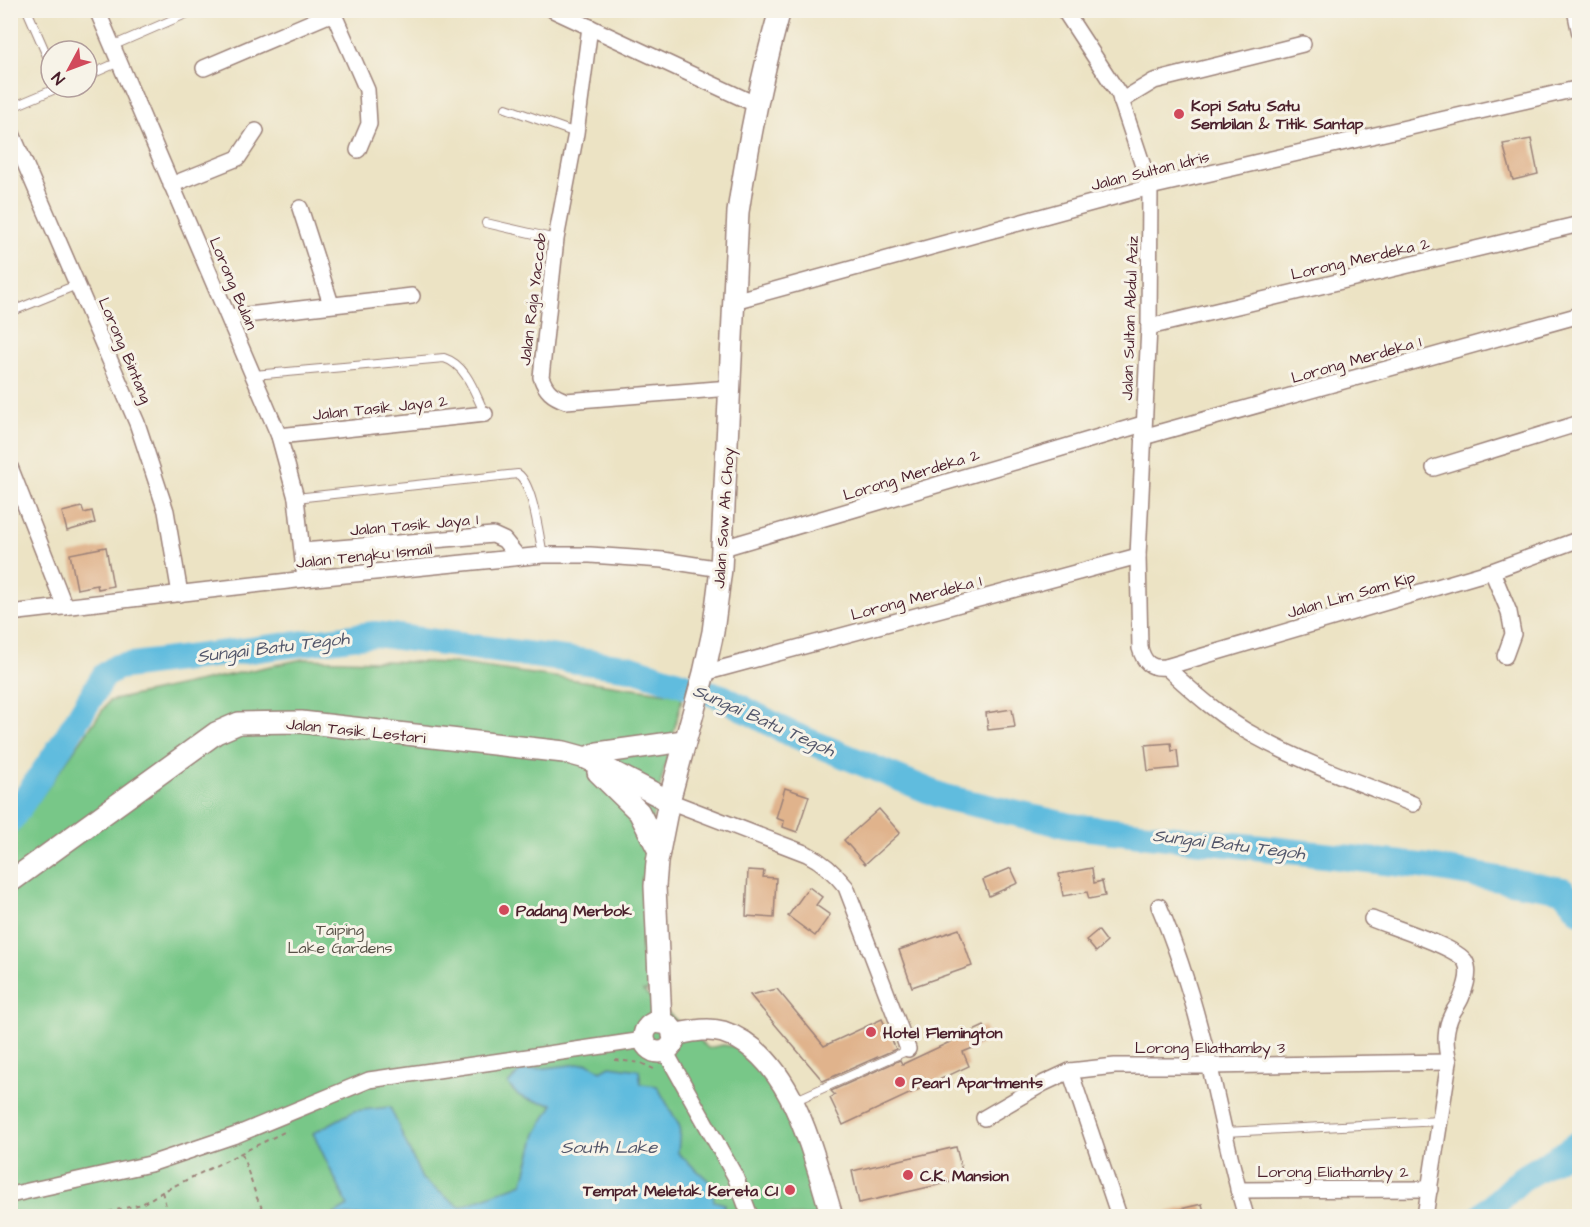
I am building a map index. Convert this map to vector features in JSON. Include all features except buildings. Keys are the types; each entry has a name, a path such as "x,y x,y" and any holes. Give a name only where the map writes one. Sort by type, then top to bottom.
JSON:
{"street":[{"name":"Lorong Bulan","path":"97,10 279,436 296,498 305,579"},
{"path":"553,10 757,105"},
{"name":"Jalan Saw Ah Choy","path":"666,1036 655,886 669,801 712,632 722,559 738,212 757,105 780,10"},
{"name":"Jalan Sultan Abdul Aziz","path":"1064,10 1119,94 1150,187 1149,327 1138,556 1140,648 1149,666 1159,669 1166,667"},
{"path":"1575,10 1580,34"},
{"path":"204,68 332,12 367,90 369,123 358,150"},
{"name":"Jalan Raja Yaccob","path":"590,27 576,133 556,239 541,377 545,389 555,397 566,401 730,388"},
{"path":"1121,101 1154,81 1303,44"},
{"name":"Jalan Sultan Idris","path":"734,301 1150,187 1580,88"},
{"name":"Lorong Bintang","path":"10,129 137,423 166,511 180,594"},
{"path":"171,185 238,158 256,131"},
{"path":"300,208 331,304"},
{"name":"Lorong Merdeka 2","path":"1149,327 1580,224"},
{"path":"229,317 412,296"},
{"name":"Lorong Merdeka 1","path":"1143,431 1580,315"},
{"name":"Jalan Tasik Jaya 2","path":"279,436 485,414"},
{"path":"1434,468 1580,423"},
{"name":"Lorong Merdeka 2","path":"722,559 1143,431"},
{"path":"10,467 65,607"},
{"name":"Jalan Tasik Jaya 1","path":"303,551 493,535 504,540 518,557"},
{"name":"Jalan Lim Sam Kip","path":"1166,667 1492,572 1580,539"},
{"name":"Jalan Tengku Ismail","path":"10,613 305,579 543,555 722,559"},
{"name":"Lorong Merdeka 1","path":"700,685 1138,556"},
{"path":"1492,572 1509,612 1513,634 1505,656"},
{"path":"1166,667 1201,700 1255,736 1302,760 1413,804"},
{"name":"Jalan Tasik Lestari","path":"10,882 216,733 239,723 301,722 564,752 585,758 669,801"},
{"path":"659,851 639,812 585,758 598,753 684,741"},
{"path":"669,801 807,854 834,871 846,887 908,1049"},
{"path":"1159,906 1180,962 1210,1066 1246,1216"},
{"path":"1372,920 1450,949 1460,955 1466,962 1468,970 1466,985 1446,1027 1445,1042 1449,1062 1425,1216"},
{"path":"10,1195 150,1164 236,1135 369,1080 644,1040 645,1031 652,1024 666,1036 735,1176 750,1216"},
{"path":"666,1036 704,1030 723,1032 744,1042 764,1060 794,1101 804,1124 832,1216"},
{"name":"Lorong Eliathamby 3","path":"984,1118 1044,1083 1070,1071 1115,1066 1449,1062"},
{"path":"1070,1071 1119,1216"},
{"name":"Lorong Eliathamby 2","path":"1238,1190 1430,1189"}],"lane":[{"path":"27,10 39,39"},
{"path":"112,46 195,10"},
{"path":"99,71 119,62"},
{"path":"10,108 39,96"},
{"path":"507,108 576,133"},
{"path":"486,223 556,239"},
{"path":"10,294 14,311 79,285"},
{"path":"254,375 444,358 464,372 485,414"},
{"path":"296,498 518,474 527,487 543,555"},
{"path":"794,1101 908,1049"},
{"path":"1225,1132 1440,1121"}],"path":[{"path":"611,1060 641,1063 655,1068 663,1075"},
{"path":"91,1216 142,1204 293,1128"},
{"path":"242,1154 257,1198 267,1216"},
{"path":"162,1192 169,1216"}],"green space":[{"name":"Taiping Lake Gardens","path":"303,659 454,663 683,695 652,818 648,991 643,991 708,1048 723,1045 738,1047 773,1077 828,1216 11,1216 11,837 109,701"}],"water":[{"name":"South Lake","path":"588,1063 601,1071 610,1066 639,1070 641,1084 657,1086 680,1127 678,1153 711,1183 714,1201 725,1204 718,1216 333,1216 348,1206 313,1133 354,1111 390,1107 422,1179 460,1207 523,1183 536,1134 553,1104 522,1097 508,1084 520,1071"}],"waterway":[{"name":"Sungai Batu Tegoh","path":"10,821 61,746 104,676 117,667 375,634 632,668 722,697 787,732 944,797 1070,826 1429,867 1563,890 1580,911"},
{"name":"Sungai Batu Tegoh","path":"1482,1216 1521,1179 1580,1142"}],"place":[{"name":"Kopi Satu Satu Sembilan & Titik Santap","path":"1179,114"},
{"name":"Padang Merbok","path":"504,910"},
{"name":"Hotel Flemington","path":"871,1032"},
{"name":"Pearl Apartments","path":"900,1082"},
{"name":"C.K. Mansion","path":"908,1175"},
{"name":"Tempat Meletak Kereta C1","path":"790,1190"}]}
